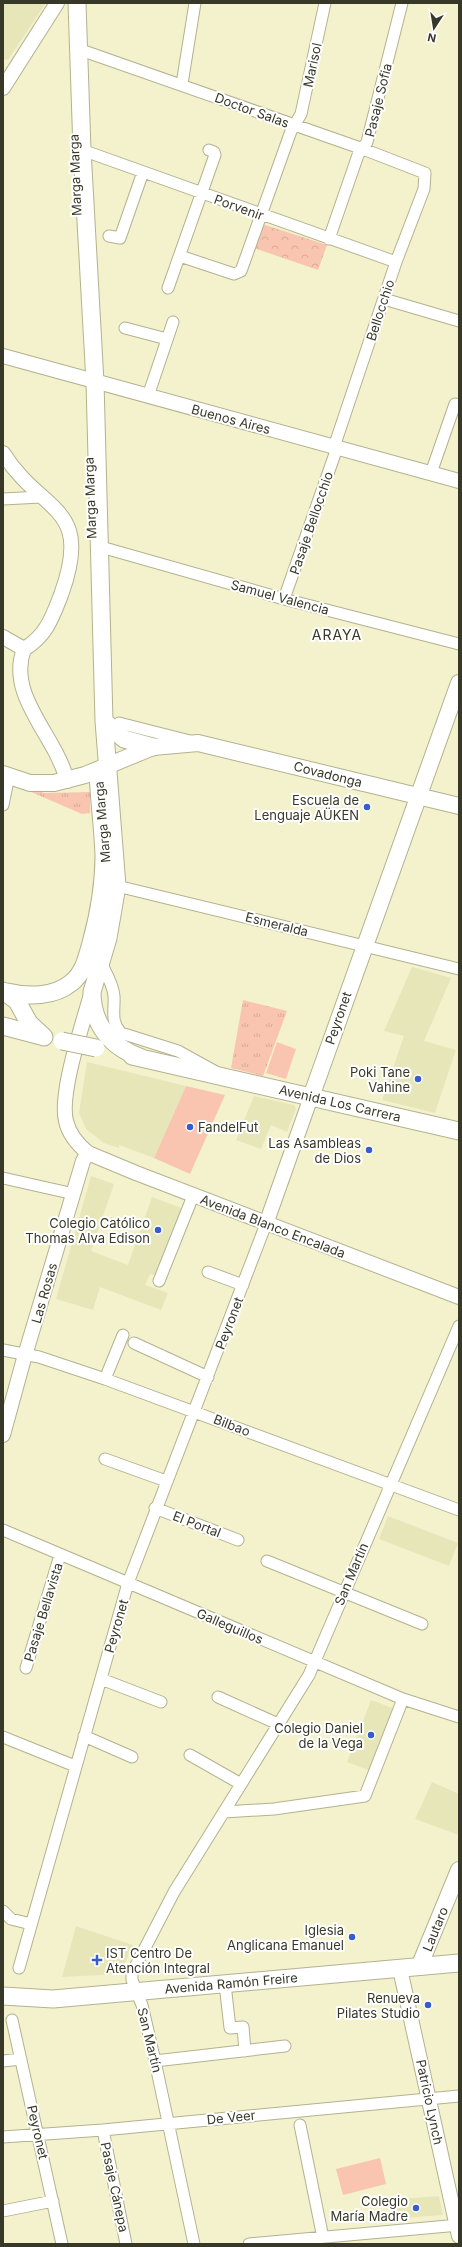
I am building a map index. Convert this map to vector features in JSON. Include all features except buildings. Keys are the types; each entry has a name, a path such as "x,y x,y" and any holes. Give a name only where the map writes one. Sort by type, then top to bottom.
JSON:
{"main road":[{"name":"Marga Marga","path":"70,3 78,306 90,380 112,722 103,768 117,886 101,963 92,992"},
{"name":"Marga Marga","path":"77,3 105,860"},
{"name":"Peyronet","path":"311,1096 459,683"},
{"path":"112,722 124,738 153,747"},
{"name":"Covadonga","path":"5,775 30,783 54,783 67,781 153,747 198,743 459,806"},
{"path":"5,992 24,995 52,992 72,982 81,972 90,949 98,916 105,860"},
{"path":"5,992 17,1001 29,1023 44,1037"},
{"path":"92,992 96,1017 104,1032 123,1050 142,1058"},
{"name":"Avenida Los Carrera","path":"3,1026 44,1037 222,1075 459,1131"},
{"name":"Lautaro","path":"419,1967 459,1870"},
{"name":"Avenida Ramón Freire","path":"3,1996 53,1999 459,1963"}],"street":[{"path":"3,88 58,3"},
{"path":"182,84 195,3"},
{"name":"Marisol","path":"180,256 234,274 239,274 242,271 291,131 296,125 301,114 325,3"},
{"name":"Pasaje Sofia","path":"329,239 358,155 368,142 402,3"},
{"name":"Doctor Salas","path":"78,49 182,84 363,149 425,173"},
{"name":"Porvenir","path":"82,150 396,262"},
{"path":"168,288 215,155 210,150"},
{"path":"109,236 120,238 143,172"},
{"name":"Bellocchio","path":"336,447 396,262 424,189 426,179 425,173"},
{"path":"384,299 459,321"},
{"path":"148,396 173,322"},
{"path":"125,328 168,339"},
{"name":"Buenos Aires","path":"3,356 459,481"},
{"path":"431,473 455,404"},
{"name":"Pasaje Bellocchio","path":"284,599 336,447"},
{"path":"3,453 11,466 41,497 57,510 69,530 73,544 70,566 54,615 37,641 24,649 20,666 21,683 26,697 64,766 67,781"},
{"path":"3,499 41,497"},
{"name":"Samuel Valencia","path":"101,547 284,599 459,644"},
{"path":"3,637 24,649"},
{"name":"Covadonga","path":"112,722 198,743"},
{"path":"3,805 5,775"},
{"path":"105,860 117,886"},
{"name":"Marga Marga","path":"88,1153 69,1132 65,1119 64,1107 71,1070 92,992 107,889 105,860"},
{"name":"Esmeralda","path":"117,886 459,969"},
{"name":"Avenida Los Carrera","path":"101,963 112,989 113,1015 115,1024 121,1033 178,1051 207,1065 222,1075"},
{"name":"Peyronet","path":"19,1968 128,1584 155,1508 208,1377 266,1224 311,1096"},
{"name":"Las Rosas","path":"3,1435 83,1161 88,1153"},
{"name":"Avenida Blanco Encalada","path":"88,1153 193,1196 459,1297"},
{"path":"3,1178 74,1194"},
{"path":"159,1280 193,1196"},
{"path":"208,1272 243,1285"},
{"name":"San Martín","path":"194,2244 155,2061 142,2005 135,1991 132,1980 132,1973 174,1892 309,1675 343,1592 459,1326"},
{"path":"105,1379 123,1335"},
{"path":"134,1343 208,1377"},
{"name":"Bilbao","path":"3,1350 26,1354 105,1379 194,1410 459,1510"},
{"path":"105,1459 166,1481"},
{"name":"El Portal","path":"155,1508 238,1540"},
{"name":"Galleguillos","path":"3,1530 403,1699 459,1717"},
{"name":"Pasaje Bellavista","path":"26,1668 60,1555"},
{"path":"267,1561 422,1624"},
{"path":"101,1679 161,1702"},
{"path":"218,1697 278,1724"},
{"path":"224,1812 274,1809 365,1796 403,1699"},
{"path":"84,1736 132,1757"},
{"path":"3,1738 76,1766"},
{"path":"190,1755 240,1784"},
{"path":"3,1911 11,1918 31,1924"},
{"name":"Patricio Lynch","path":"400,1969 458,2229"},
{"path":"225,1984 230,2028 244,2027 245,2051"},
{"name":"Peyronet","path":"12,2020 40,2135 62,2244"},
{"path":"155,2061 285,2046"},
{"path":"3,2061 21,2060"},
{"name":"De Veer","path":"3,2137 103,2130 459,2096"},
{"path":"300,2125 323,2238"},
{"name":"Pasaje Cánepa","path":"103,2130 126,2244"},
{"path":"3,2211 53,2201"},
{"path":"249,2244 458,2229"}],"shaded area":[{"path":"3,3 46,3 8,60 3,59"},
{"path":"412,967 451,978 424,1041 456,1050 435,1113 382,1100 404,1036 384,1031"},
{"path":"87,1062 186,1086 154,1158 119,1145 119,1148 104,1143 86,1129 79,1113"},
{"path":"254,1096 294,1105 296,1109 287,1132 271,1125 261,1149 236,1140"},
{"name":"Colegio Católico Thomas Alva Edison","path":"91,1176 114,1184 91,1251 128,1265 152,1197 184,1209 158,1276 150,1274 145,1285 168,1293 161,1310 100,1287 93,1310 56,1299"},
{"path":"388,1516 458,1543 449,1566 379,1539"},
{"name":"Colegio Daniel de la Vega","path":"371,1700 395,1709 371,1771 347,1762"},
{"path":"432,1782 459,1794 459,1835 415,1819"},
{"name":"IST Centro De Atención Integral","path":"76,1926 133,1945 120,1974 62,1977"},
{"name":"Colegio María Madre","path":"439,2196 443,2215 391,2219 388,2200"}],"green space":[{"path":"262,224 327,245 318,270 254,248"},
{"path":"22,788 45,793 90,792 90,813 82,814"},
{"path":"243,1000 287,1011 263,1076 231,1068"},
{"path":"277,1042 296,1049 286,1079 266,1073"},
{"name":"FandelFut","path":"186,1086 225,1095 190,1174 154,1158"},
{"path":"380,2158 386,2184 343,2195 336,2169"}],"place":[{"name":"Escuela de Lenguaje AÜKEN","path":"367,807"},
{"name":"Poki Tane Vahine","path":"418,1079"},
{"name":"FandelFut","path":"190,1127"},
{"name":"Las Asambleas de Dios","path":"369,1150"},
{"name":"Colegio Católico Thomas Alva Edison","path":"158,1230"},
{"name":"Colegio Daniel de la Vega","path":"371,1735"},
{"name":"Iglesia Anglicana Emanuel","path":"352,1937"},
{"name":"IST Centro De Atención Integral","path":"97,1960"},
{"name":"Renueva Pilates Studio","path":"428,2005"},
{"name":"Colegio María Madre","path":"416,2208"}],"district":[{"name":"ARAYA","path":"337,634"}]}
